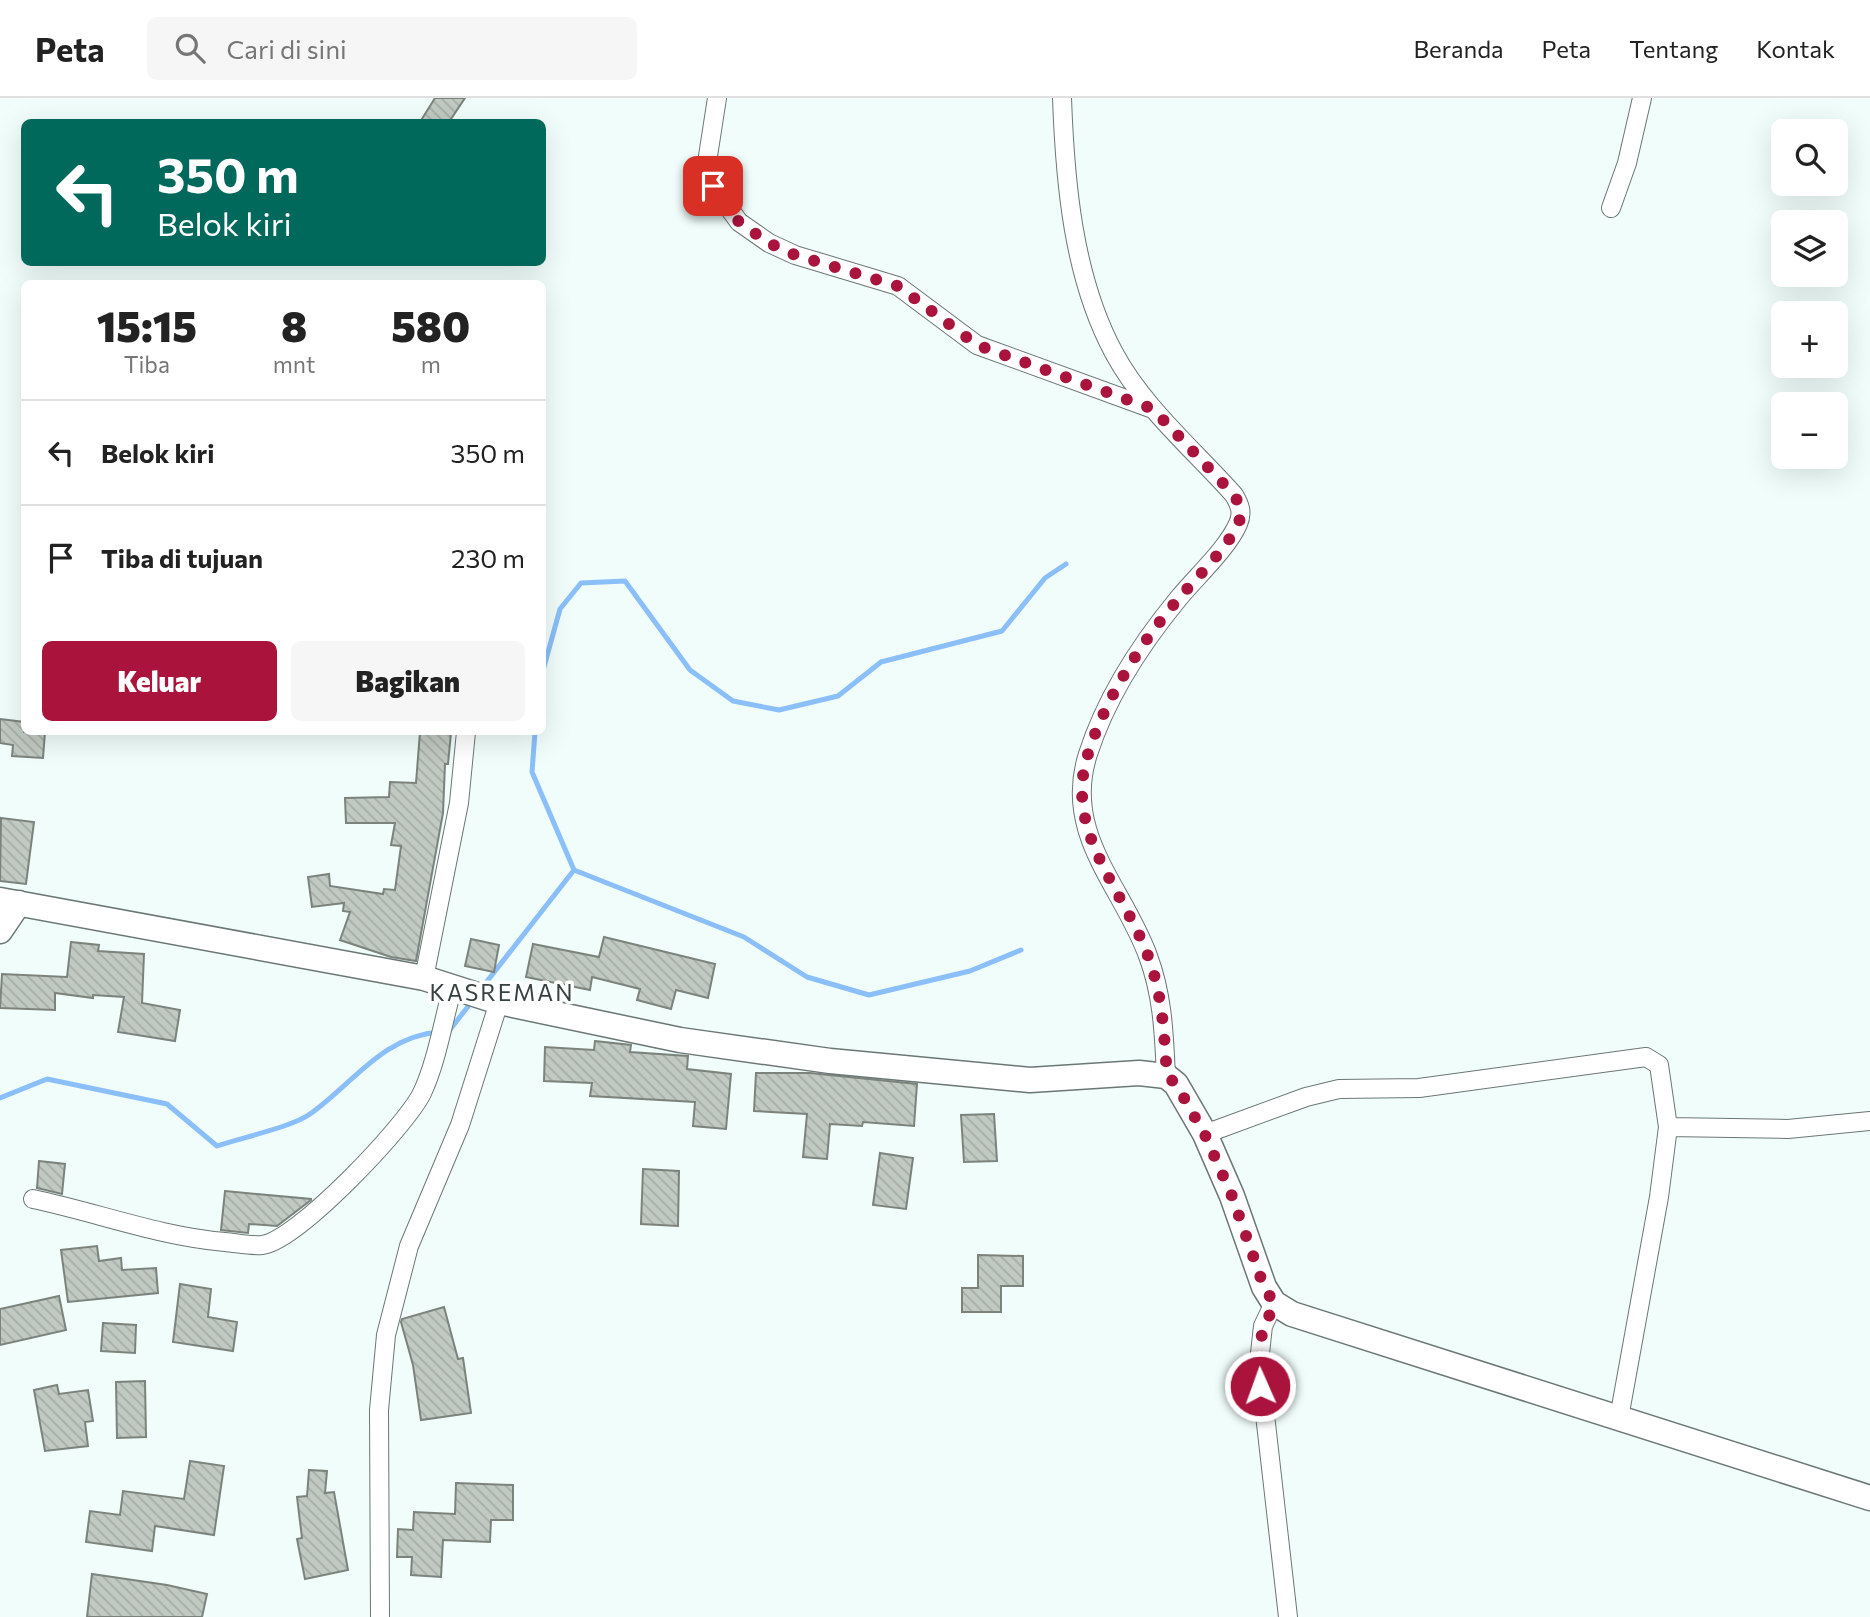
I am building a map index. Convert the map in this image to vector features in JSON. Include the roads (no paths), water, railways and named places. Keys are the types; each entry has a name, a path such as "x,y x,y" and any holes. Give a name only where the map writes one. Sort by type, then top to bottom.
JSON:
{"street":[{"path":"718,98 708,156 713,186 739,222 795,255 898,286 977,345 1153,409"},
{"path":"1062,98 1063,140 1078,246 1094,308 1114,353 1153,409 1234,495 1240,506 1236,528 1164,615 1112,696 1088,755 1082,783 1081,809 1087,836 1148,956 1163,1004 1167,1076"},
{"path":"1611,208 1627,163 1642,98"},
{"path":"424,978 459,803 466,735"},
{"path":"0,931 10,901 424,978 475,993 681,1040 830,1061 1031,1080 1139,1073 1167,1076 1176,1084 1205,1135 1232,1196 1264,1287 1274,1303 1292,1314 1362,1339 1870,1498"},
{"path":"33,1199 179,1238 263,1245 289,1234 411,1114 423,1091 443,1020 475,993"},
{"path":"380,1617 379,1410 386,1335 409,1246 460,1125 475,993"},
{"path":"1205,1135 1306,1097 1339,1089 1419,1088 1646,1057 1659,1065 1668,1127 1659,1197 1619,1418"},
{"path":"1668,1127 1788,1129 1870,1121"},
{"path":"1274,1303 1263,1326 1259,1363 1288,1617"}],"waterway":[{"path":"546,660 560,609 581,583 625,581 690,670 733,701 779,710 838,696 881,662 1002,631 1045,578 1066,564"},
{"path":"535,735 532,772 574,870"},
{"path":"481,989 574,870 744,937 807,977 869,995 970,971 1021,950"},
{"path":"449,1031 473,1000"},
{"path":"0,1098 47,1079 167,1104 217,1146 302,1119 385,1052 420,1035 440,1032"}],"district":[{"name":"KASREMAN","path":"502,993"}]}
